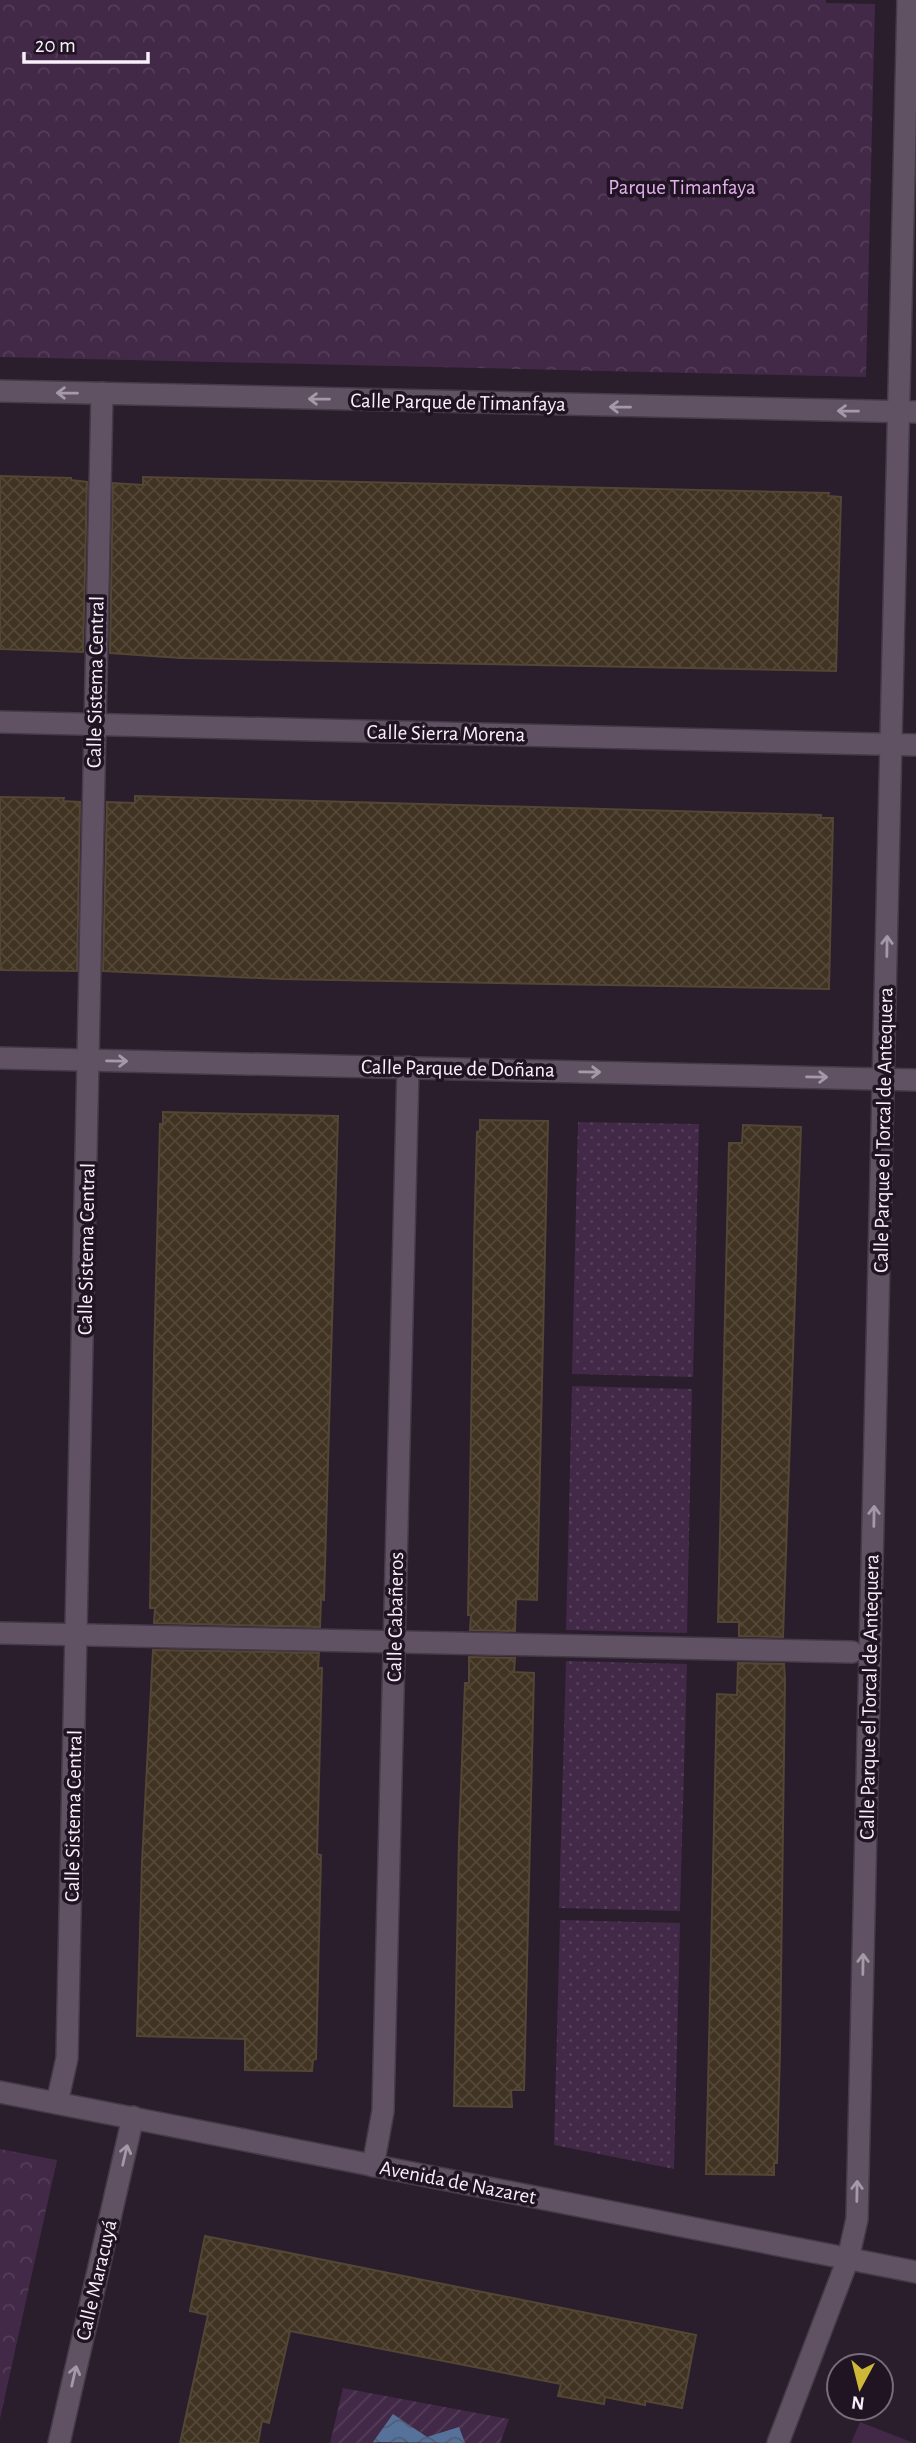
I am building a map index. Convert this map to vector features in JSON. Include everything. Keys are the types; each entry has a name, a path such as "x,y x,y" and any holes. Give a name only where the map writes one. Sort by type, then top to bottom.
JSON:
{"street":[{"name":"Calle Parque el Torcal de Antequera","path":"778,2443 848,2259 857,2200 891,744 907,412 908,0"},
{"name":"Calle Parque de Timanfaya","path":"0,391 907,412"},
{"name":"Calle Sistema Central","path":"57,2103 67,2058 102,393"},
{"name":"Calle Sierra Morena","path":"0,722 916,745"},
{"name":"Calle Parque de Doñana","path":"0,1058 916,1080"},
{"name":"Calle Cabañeros","path":"373,2166 383,2111 408,1067"},
{"path":"0,1633 852,1652"},
{"name":"Avenida de Nazaret","path":"0,2092 916,2272"},
{"name":"Calle Maracuyá","path":"59,2443 133,2117"}],"green space":[{"name":"Parque Timanfaya","path":"0,0 826,0 826,3 875,4 866,377 0,357"},
{"path":"578,1122 699,1124 693,1377 572,1374"},
{"path":"572,1386 692,1389 687,1633 566,1630"},
{"path":"566,1661 687,1664 680,1911 559,1908"},
{"path":"560,1920 680,1923 674,2169 554,2145"},
{"path":"0,2149 57,2160 0,2419"},
{"path":"343,2388 509,2419 500,2443 330,2443"},
{"path":"860,2422 914,2443 851,2443"}],"water":[{"path":"393,2414 427,2437 459,2427 465,2443 373,2442"}],"building":[{"path":"0,476 71,478 87,482 83,652 0,649"},
{"path":"143,477 829,493 828,496 841,497 836,671 181,658 110,653 113,483 143,485"},
{"path":"135,796 821,815 821,818 833,818 829,989 280,979 103,971 107,802 135,803"},
{"path":"0,797 64,798 63,801 80,802 77,971 0,970"},
{"path":"163,1112 338,1116 324,1600 321,1599 320,1627 154,1623 155,1608 150,1608 154,1360 160,1124 163,1124"},
{"path":"480,1120 548,1121 537,1600 516,1599 515,1631 470,1630 471,1615 468,1615 474,1245 477,1132 480,1131"},
{"path":"743,1125 801,1127 783,1637 739,1636 739,1622 718,1622 729,1143 742,1143"},
{"path":"153,1650 319,1653 318,1668 322,1668 317,1854 321,1855 316,2059 313,2060 312,2071 245,2070 245,2039 137,2036 142,1862"},
{"path":"469,1657 515,1658 514,1672 534,1673 524,2090 511,2090 512,2107 454,2106 459,1839 465,1683 469,1683"},
{"path":"738,1663 784,1664 780,2051 777,2163 774,2163 774,2175 706,2174 717,1694 737,1695"},
{"path":"205,2236 696,2335 682,2408 645,2401 645,2405 605,2397 604,2404 558,2396 561,2384 290,2331 269,2423 262,2421 258,2443 180,2443 208,2315 190,2311"}]}
